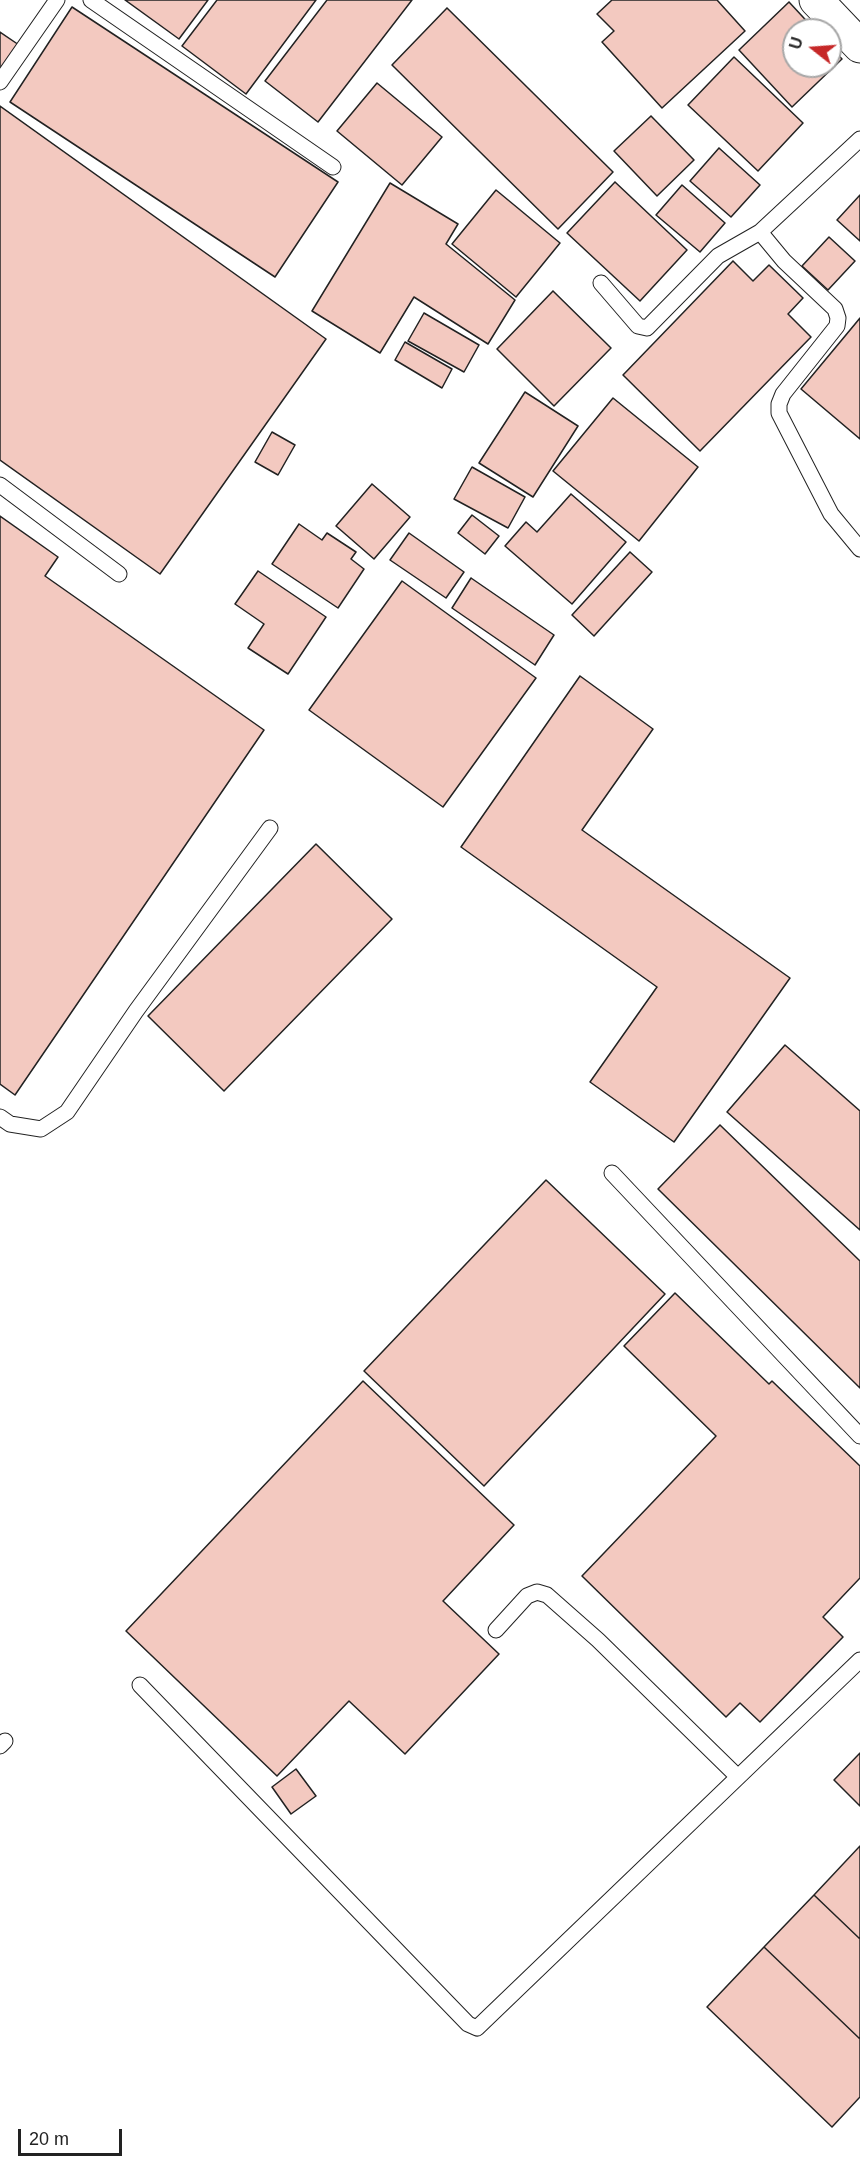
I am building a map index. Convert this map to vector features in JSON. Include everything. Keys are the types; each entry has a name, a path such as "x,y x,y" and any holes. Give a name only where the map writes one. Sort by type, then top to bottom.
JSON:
{"street":[{"path":"816,0 860,46"}],"lane":[{"path":"0,82 57,0"},
{"path":"91,0 333,167"},
{"path":"601,283 638,326 647,328 718,256 760,232 860,139"},
{"path":"760,232 784,261 835,309 838,318 837,326 783,394 779,404 779,413 831,514 860,549"},
{"path":"0,485 119,574"},
{"path":"0,1117 10,1124 41,1129 67,1112 136,1011 270,828"},
{"path":"612,1173 860,1436"},
{"path":"496,1630 527,1596 537,1592 547,1595 598,1640 738,1777"},
{"path":"140,1685 468,2024 477,2028 860,1660"}],"building":[{"path":"125,0 208,0 179,39"},
{"path":"217,0 316,0 246,94 182,46"},
{"path":"327,0 412,0 318,122 265,81"},
{"path":"612,0 717,0 745,31 662,108 602,42 614,31 597,14"},
{"path":"789,2 804,18 782,18 782,78 822,78 792,107 739,50"},
{"path":"72,7 338,182 275,277 10,102"},
{"path":"447,8 613,172 558,229 392,65"},
{"path":"0,32 19,45 0,74"},
{"path":"734,57 803,123 758,171 688,105"},
{"path":"377,83 442,137 402,185 337,131"},
{"path":"0,106 326,339 160,574 0,460"},
{"path":"651,116 694,160 657,196 614,151"},
{"path":"719,148 760,185 731,217 690,181"},
{"path":"615,182 687,250 640,301 567,233"},
{"path":"390,183 458,224 446,244 515,300 488,344 414,297 380,353 312,311"},
{"path":"682,185 725,223 700,252 656,215"},
{"path":"496,190 560,243 516,297 452,244"},
{"path":"860,195 860,241 837,220"},
{"path":"829,237 855,261 828,290 802,266"},
{"path":"733,261 753,281 769,265 803,298 788,314 811,337 700,451 623,375"},
{"path":"553,291 611,348 554,406 497,349"},
{"path":"424,313 479,345 464,372 408,341"},
{"path":"860,318 860,439 801,389"},
{"path":"405,342 452,369 442,388 395,360"},
{"path":"525,392 578,426 533,497 479,463"},
{"path":"613,398 698,467 639,541 553,471"},
{"path":"272,432 295,445 278,475 255,462"},
{"path":"472,467 525,497 508,528 454,499"},
{"path":"372,484 410,517 374,559 336,526"},
{"path":"571,494 626,542 572,604 505,546 526,522 537,532"},
{"path":"472,515 499,536 485,554 458,533"},
{"path":"0,516 58,557 45,576 264,730 15,1095 0,1084"},
{"path":"299,524 322,540 327,533 356,552 351,559 364,569 338,608 272,564"},
{"path":"409,533 464,572 446,598 390,560"},
{"path":"630,552 652,572 594,636 572,615"},
{"path":"258,571 326,617 288,674 248,648 264,624 235,604"},
{"path":"471,578 554,635 535,665 452,608"},
{"path":"402,581 536,678 443,807 309,710"},
{"path":"580,676 653,729 582,830 790,978 674,1142 590,1082 657,987 461,847"},
{"path":"316,844 392,919 224,1091 148,1016"},
{"path":"785,1045 860,1111 860,1230 727,1112"},
{"path":"720,1125 860,1261 860,1388 658,1189"},
{"path":"546,1180 665,1294 484,1486 364,1371"},
{"path":"675,1293 769,1384 772,1381 860,1466 860,1578 823,1617 843,1637 760,1722 740,1703 726,1717 582,1576 716,1436 624,1346"},
{"path":"363,1381 514,1525 443,1601 499,1654 405,1754 349,1701 277,1776 126,1631"},
{"path":"860,1753 860,1806 834,1780"},
{"path":"296,1769 316,1796 291,1814 272,1787"},
{"path":"860,1846 860,1939 814,1895"},
{"path":"814,1895 860,1939 860,2039 764,1947"},
{"path":"764,1947 860,2039 860,2097 832,2127 707,2007"}]}
